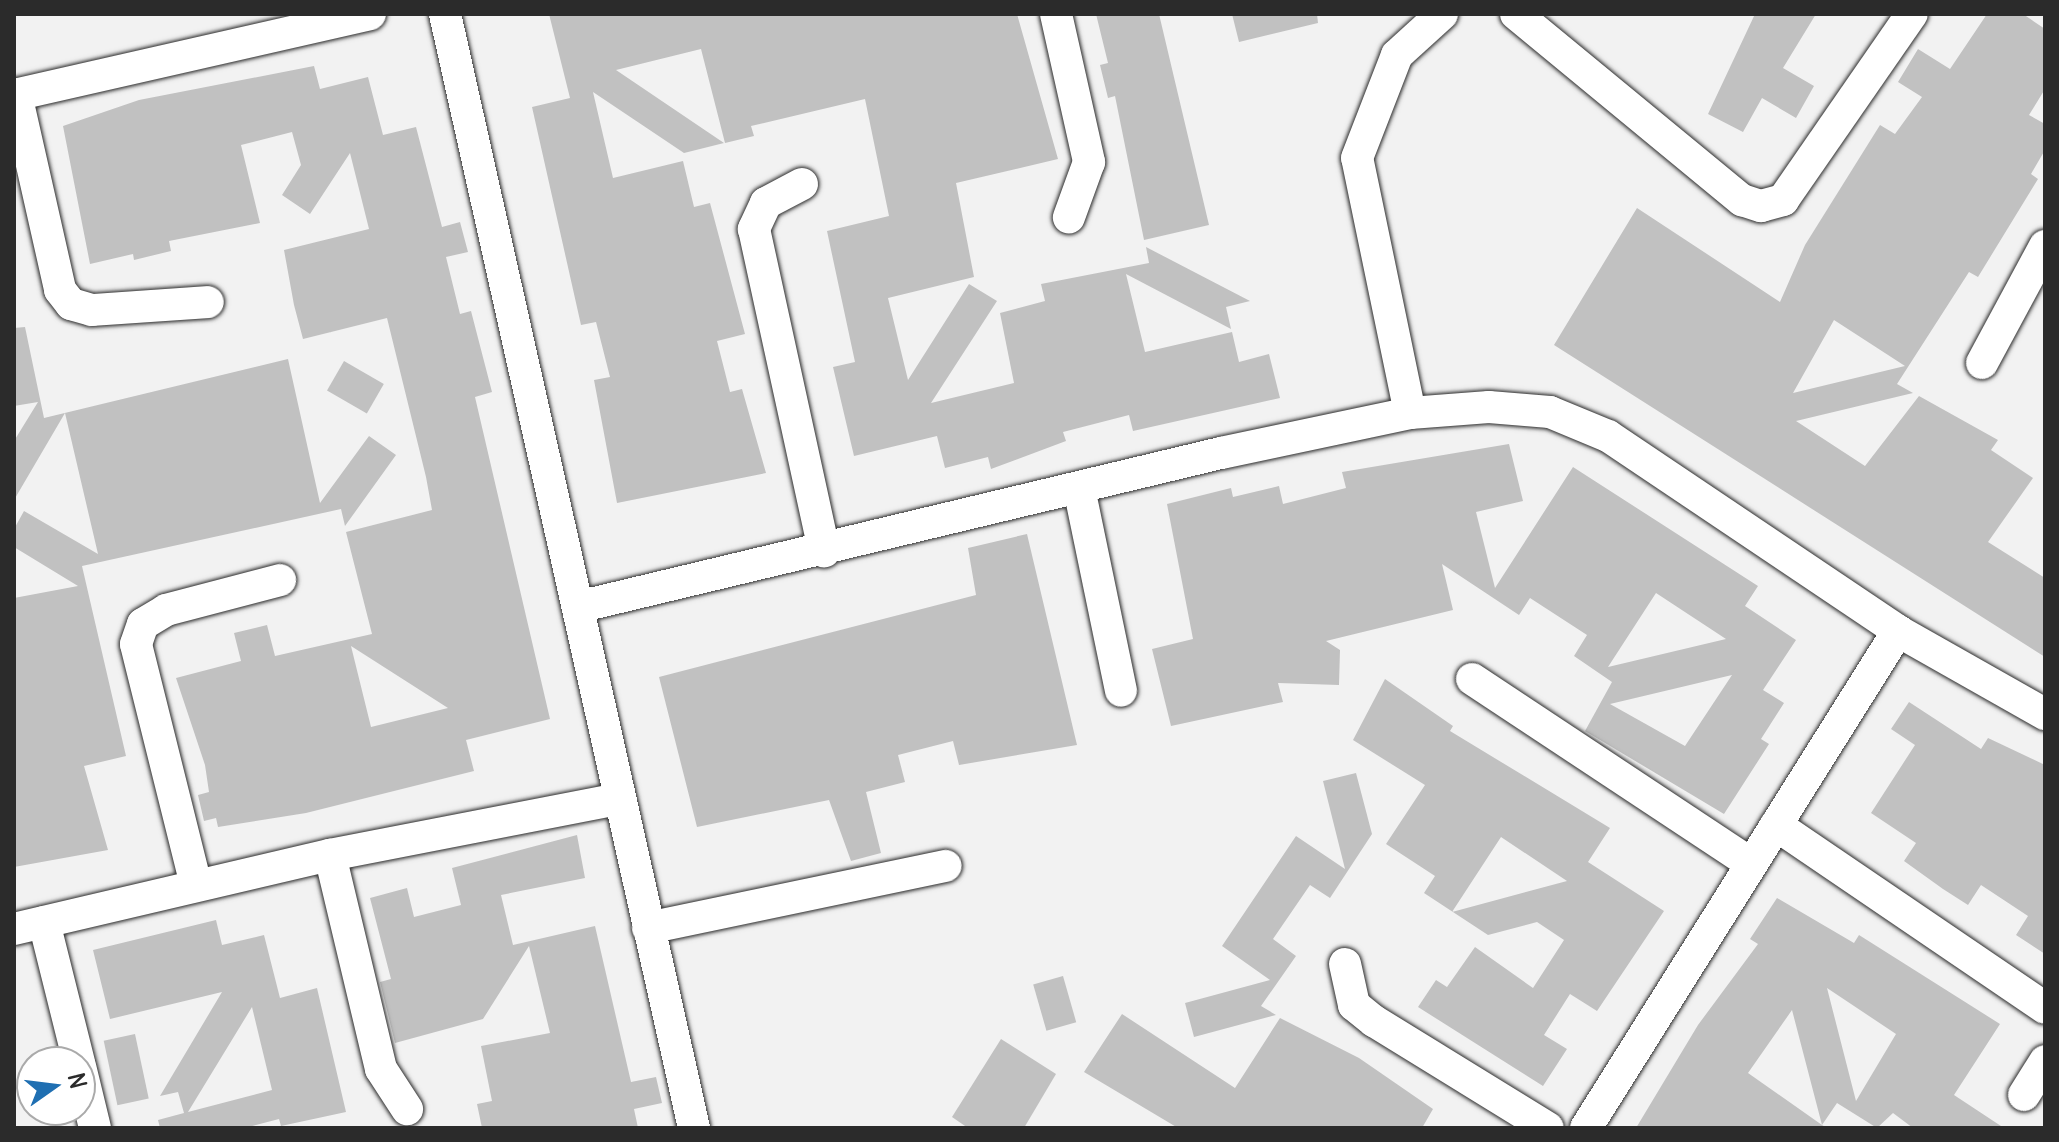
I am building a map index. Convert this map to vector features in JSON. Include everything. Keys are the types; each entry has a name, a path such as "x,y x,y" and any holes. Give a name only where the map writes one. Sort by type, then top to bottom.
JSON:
{"street":[{"path":"208,302 92,310 71,304 60,290 15,94 370,14"},
{"path":"445,14 582,606 619,799 694,1128"},
{"path":"1056,14 1089,162 1069,217"},
{"path":"1410,413 1357,158 1397,55 1442,14"},
{"path":"1516,14 1742,200 1761,206 1783,200 1912,14"},
{"path":"802,184 766,203 754,229 824,551"},
{"path":"1982,363 2045,246"},
{"path":"582,606 1410,413 1550,412 1608,436 1898,631 2045,714"},
{"path":"1079,488 1121,691"},
{"path":"196,885 136,644 143,624 166,610 280,580"},
{"path":"1586,1128 1898,631"},
{"path":"1472,679 1751,864"},
{"path":"72,1046 29,926 330,855 619,799"},
{"path":"1776,825 2045,1008"},
{"path":"330,855 381,1069 407,1109"},
{"path":"648,928 946,866"},
{"path":"1345,964 1354,1005 1374,1021 1548,1128"},
{"path":"2024,1095 2045,1061"}],"building":[{"path":"549,14 1017,14 1058,159 956,183 974,277 888,298 908,380 969,284 997,301 931,403 1014,383 1000,313 1045,301 1041,284 1149,263 1146,247 1250,301 1226,307 1231,329 1126,274 1145,352 1232,332 1239,362 1269,354 1280,398 1133,431 1129,415 1063,432 1066,441 991,469 988,457 945,468 937,436 854,456 833,367 855,362 827,231 889,216 865,99 751,126 754,136 725,143 701,49 616,70 724,143 684,153 593,92 613,178 683,161 694,207 710,203 745,334 717,341 730,392 742,389 766,473 617,503 594,380 610,377 596,322 581,325 532,107 570,98"},
{"path":"1096,14 1159,14 1209,225 1144,240 1115,96 1108,98 1100,65 1108,63"},
{"path":"1232,14 1317,14 1318,23 1239,42"},
{"path":"1755,14 1816,14 1783,68 1814,86 1796,118 1762,98 1743,132 1708,114"},
{"path":"1987,14 2023,14 2045,29 2045,89 2029,115 2045,124 2045,150 2031,174 2038,179 1978,277 1969,272 1897,384 1913,393 1796,421 1865,466 1919,396 1998,440 1991,450 2033,478 1988,542 2045,578 2045,657 1554,345 1637,208 1780,302 1805,245 1880,125 1895,134 1922,97 1898,82 1918,49 1950,69","holes":["1834,320 1905,366 1793,393"]},
{"path":"314,66 320,89 368,77 383,135 416,127 442,227 460,222 468,252 446,257 460,314 471,311 492,392 475,397 550,719 466,740 474,771 306,813 218,827 216,818 204,821 198,795 209,792 205,765 176,678 241,661 234,633 267,625 275,656 372,634 346,532 432,510 387,318 303,339 294,305 284,250 369,229 350,153 310,214 282,195 301,165 292,132 241,145 260,223 169,241 171,251 134,260 133,254 90,264 63,126 139,100","holes":["351,646 448,708 371,727"]},
{"path":"25,327 44,418 288,359 320,503 369,436 396,455 345,526 341,509 82,566 126,756 84,766 108,850 14,867 14,598 78,586 14,547 14,529 24,511 98,554 65,413 14,500 14,441 38,402 14,406 14,328"},
{"path":"344,361 384,384 367,413 327,390"},
{"path":"1509,444 1523,501 1476,512 1495,588 1573,467 1758,586 1745,606 1796,640 1763,690 1784,703 1761,739 1769,744 1724,814 1585,731 1612,682 1574,656 1587,635 1530,598 1519,615 1442,564 1453,610 1326,641 1340,650 1339,685 1278,683 1283,702 1171,726 1152,649 1193,639 1167,504 1231,488 1233,497 1279,486 1283,504 1346,488 1342,472","holes":["1656,593 1726,639 1608,667","1732,675 1685,746 1610,704"]},
{"path":"1027,534 1077,745 959,765 953,741 898,755 905,782 866,792 881,853 851,861 829,800 697,827 659,677 976,595 968,548"},
{"path":"1385,679 1453,726 1450,731 1610,828 1588,862 1664,911 1597,1011 1570,994 1544,1035 1567,1049 1543,1086 1418,1007 1436,980 1447,987 1475,947 1533,988 1564,940 1537,922 1488,935 1453,912 1567,881 1501,837 1452,912 1424,893 1435,876 1386,844 1425,785 1353,740"},
{"path":"1909,702 1981,749 1988,738 2045,765 2045,954 2016,935 2028,916 1981,885 1968,905 1943,889 1904,861 1916,843 1871,813 1915,745 1891,729"},
{"path":"1356,773 1372,834 1330,898 1310,885 1273,939 1296,956 1261,1006 1276,1015 1194,1037 1185,1003 1270,980 1222,946 1296,836 1345,869 1323,781"},
{"path":"577,835 585,878 501,895 513,945 595,926 631,1082 656,1077 662,1103 634,1109 638,1128 482,1128 477,1104 492,1101 481,1046 550,1033 529,946 483,1019 395,1043 380,982 391,979 370,898 407,888 414,917 461,905 452,868"},
{"path":"1777,898 1854,943 1859,935 2000,1024 1954,1095 2004,1128 1913,1128 1893,1113 1877,1128 1837,1103 1822,1125 1827,1128 1636,1128 1698,1025 1758,944 1750,939","holes":["1827,988 1896,1034 1856,1101","1792,1010 1822,1125 1748,1073"]},
{"path":"216,920 222,945 264,935 280,998 317,988 346,1112 281,1126 279,1119 245,1128 160,1128 158,1120 184,1113 178,1092 160,1096 222,992 110,1019 93,950","holes":["252,1007 272,1090 188,1112"]},
{"path":"1063,976 1076,1022 1046,1031 1033,985"},
{"path":"1122,1014 1235,1088 1280,1018 1359,1058 1433,1109 1422,1128 1178,1128 1084,1072"},
{"path":"135,1034 149,1099 117,1105 104,1041"},
{"path":"1001,1039 1056,1074 1024,1128 968,1128 952,1117"}]}
